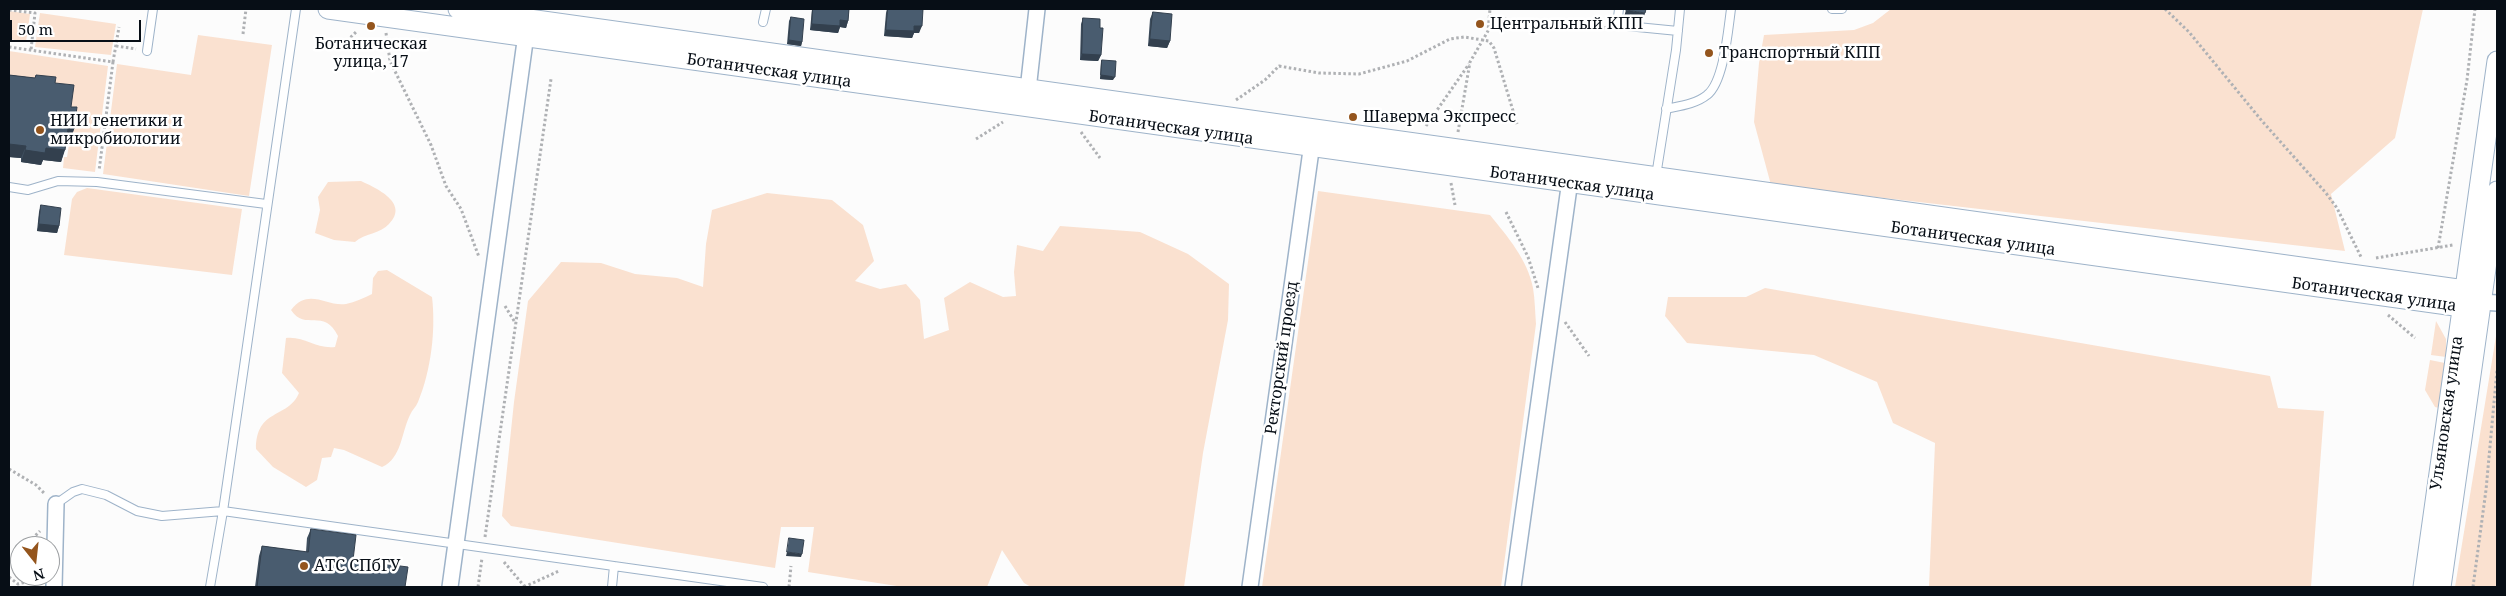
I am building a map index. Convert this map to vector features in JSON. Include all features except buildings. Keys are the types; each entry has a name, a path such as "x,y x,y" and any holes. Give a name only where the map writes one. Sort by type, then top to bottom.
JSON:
{"street":[{"name":"Ботаническая улица","path":"328,9 502,19"},
{"name":"Ботаническая улица","path":"458,9 502,19 527,28 1312,138 1572,165 1654,186 2489,302"},
{"path":"1028,98 1037,9"},
{"path":"450,587 527,28"},
{"name":"Ульяновская улица","path":"2423,587 2497,61"},
{"name":"Ботаническая улица","path":"1312,138 1569,184 1654,186"},
{"name":"Ректорский проезд","path":"1250,587 1312,138"},
{"path":"1513,587 1572,165"},
{"name":"Ульяновская улица","path":"2441,587 2489,302 2497,191"},
{"path":"55,536 56,504"}],"lane":[{"path":"147,50 153,9"},
{"path":"210,587 223,511 266,204 296,9"},
{"path":"763,22 766,9"},
{"path":"1619,9 1617,24 1678,31"},
{"path":"1654,186 1680,9"},
{"path":"1666,109 1696,101 1708,94 1717,80 1731,9"},
{"path":"1834,9 1842,9"},
{"path":"9,187 28,190 58,180 97,182 266,204"},
{"path":"56,504 73,492 82,490 106,495 137,511 162,516 223,511 763,587"},
{"path":"612,587 614,566"}],"path":[{"path":"243,34 246,9"},
{"path":"1433,129 1424,128 1470,62 1488,31 1490,9"},
{"path":"2165,9 2189,32 2262,121 2326,193 2337,208 2363,260"},
{"path":"2438,248 2467,80 2475,9"},
{"path":"9,10 35,13 30,50"},
{"path":"1490,16 1510,22 1543,26 1610,28 1617,24"},
{"path":"97,182 119,26"},
{"path":"340,48 358,29"},
{"path":"1235,106 1235,101 1265,80 1279,66 1319,73 1359,74 1407,61 1450,39 1483,39 1489,41 1494,48 1517,124"},
{"path":"9,46 113,62"},
{"path":"116,46 147,50"},
{"path":"388,55 431,145 446,186 461,209 481,260"},
{"path":"1456,140 1470,62"},
{"path":"478,587 550,79"},
{"path":"976,139 1005,120"},
{"path":"1078,127 1100,158"},
{"path":"1450,131 1458,132"},
{"path":"1450,177 1455,205"},
{"path":"1506,212 1528,256 1538,291 1574,332 1589,356"},
{"path":"2372,259 2461,243"},
{"path":"2382,309 2415,338"},
{"path":"2473,587 2486,490 2497,370"},
{"path":"9,469 36,485 56,504"},
{"path":"496,549 505,555 504,563 525,587 560,570"},
{"path":"789,587 792,566"}],"shaded area":[{"path":"1891,9 2423,9 2395,138 2331,194 2345,251 1771,185 1754,122 1759,63 1764,35 1854,30 1873,23"},
{"path":"9,11 30,14 26,42 9,39"},
{"path":"40,13 116,24 111,55 35,47"},
{"path":"198,35 272,45 249,196 103,174 117,64 191,75"},
{"path":"9,51 108,66 95,172 63,168 64,157 67,157 73,120 9,83"},
{"path":"361,181 382,192 393,203 396,209 389,224 381,230 355,242 334,240 315,233 320,210 318,197 328,182"},
{"path":"87,188 242,209 232,275 64,255 72,199 77,192"},
{"path":"1318,191 1490,215 1516,249 1527,268 1533,288 1536,324 1501,587 1262,587"},
{"path":"767,193 832,200 863,225 874,261 855,281 880,289 906,284 920,300 924,339 949,330 944,298 970,282 1003,297 1016,296 1014,272 1017,245 1043,251 1060,226 1140,232 1188,254 1229,284 1228,320 1203,453 1184,587 1031,587 1024,583 1002,550 987,587 903,587 808,572 814,527 781,527 775,568 511,526 502,516 514,402 528,301 561,262 601,263 635,274 677,278 703,287 706,244 712,210"},
{"path":"387,270 432,297 433,337 426,377 418,402 407,422 394,458 389,463 382,467 344,450 334,448 331,457 322,458 317,480 306,487 273,467 256,449 257,436 261,427 273,415 288,407 299,393 282,373 286,338 335,347 338,336 333,327 327,323 302,319 291,310 304,300 311,299 346,304 363,298 372,294 373,278 378,271"},
{"path":"1765,288 2270,376 2278,408 2324,411 2311,587 1929,587 1935,443 1893,423 1877,382 1814,355 1687,343 1665,316 1668,297 1746,297"},
{"path":"2436,321 2446,339 2446,357 2431,355"},
{"path":"2497,330 2497,587 2455,587"},
{"path":"2430,360 2445,363 2439,408 2435,407 2425,390"}],"place":[{"name":"Центральный КПП","path":"1480,24"},
{"name":"Ботаническая улица, 17","path":"371,26"},
{"name":"Транспортный КПП","path":"1709,53"},
{"name":"Шаверма Экспресс","path":"1353,117"},
{"name":"НИИ генетики и микробиологии","path":"40,130"},
{"name":"АТС СПбГУ","path":"304,566"}]}
